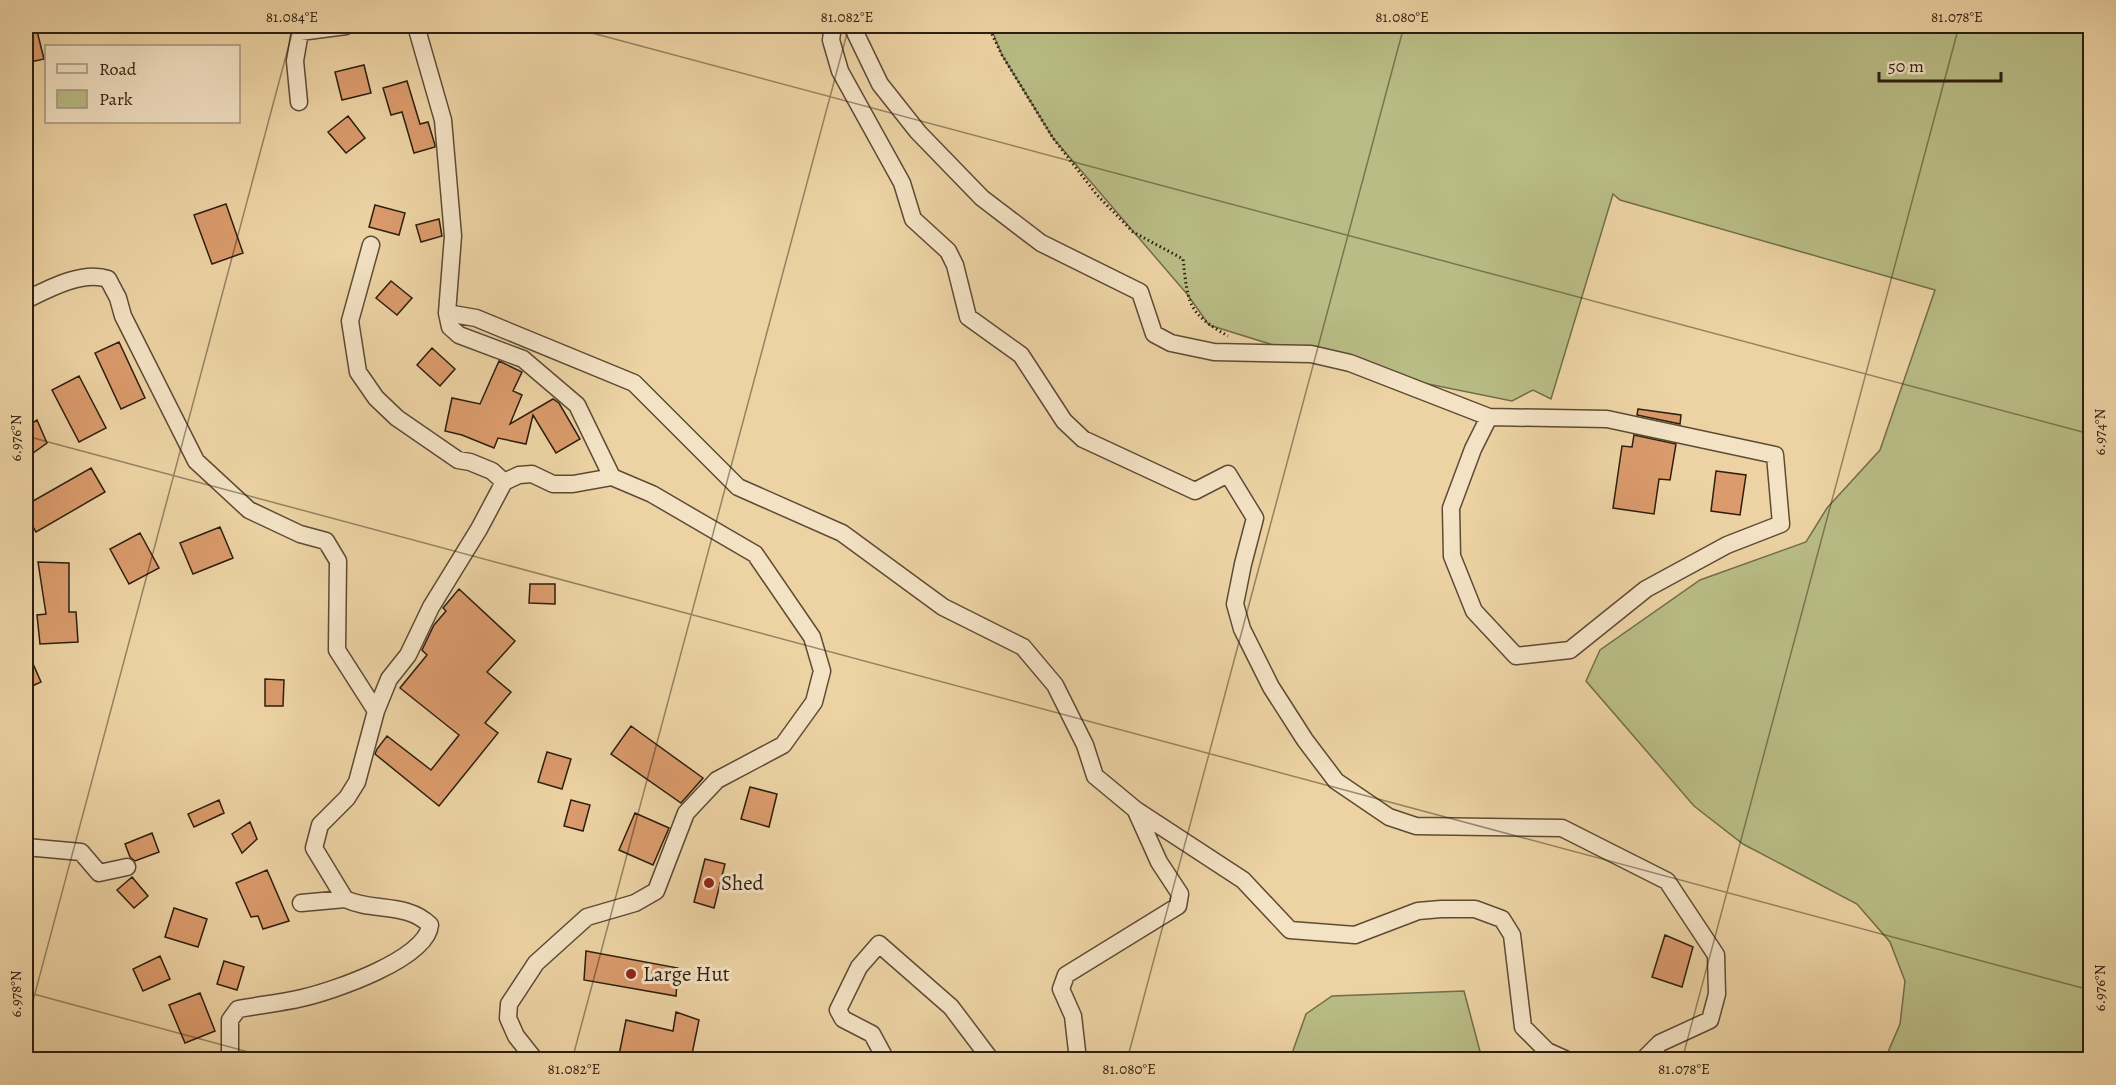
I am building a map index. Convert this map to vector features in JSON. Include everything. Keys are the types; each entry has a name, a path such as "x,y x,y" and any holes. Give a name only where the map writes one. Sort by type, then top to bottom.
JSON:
{"street":[{"path":"299,102 295,61 300,32 346,26"},
{"path":"416,26 443,120 453,236 447,313 450,327 459,335 523,359 577,405 612,477"},
{"path":"833,26 831,40 840,71 902,183 913,219 948,251 955,265 968,317 1021,355 1064,421 1083,439 1195,491 1228,474 1255,518 1235,604 1242,629 1271,687 1305,740 1336,781 1389,817 1416,826 1562,828 1668,881 1716,955 1717,994 1710,1020 1660,1044 1643,1059"},
{"path":"852,26 880,84 918,132 974,190 1041,243 1140,292 1154,334 1171,343 1214,352 1311,354 1350,363 1489,417 1607,419 1775,455 1780,524 1727,545 1646,589 1570,650 1516,656 1474,611 1452,556 1451,508 1473,449 1489,417"},
{"path":"371,245 350,321 358,372 376,398 397,418 458,460 492,471 504,482"},
{"path":"26,300 72,281 97,275 108,279 118,298 123,316 196,461 249,510 300,534 326,541 338,561 337,650 376,711"},
{"path":"447,313 476,318 634,383 738,487 842,533 943,607 1023,648 1055,685 1085,745 1095,776 1136,810 1243,880 1290,930 1355,934 1418,911 1441,909 1475,909 1502,919 1512,935 1523,1027 1547,1051 1567,1059"},
{"path":"345,899 314,849 320,825 347,798 357,782 376,711 389,679 408,655 431,608 479,529 504,482 519,475 532,474 553,484 573,484 612,477 652,494 755,554 812,637 822,671 814,702 783,745 717,780 686,813 656,891 635,903 586,917 536,963 509,1004 508,1018 516,1036 535,1059"},
{"path":"1078,1059 1073,1016 1061,989 1066,975 1178,906 1180,894 1159,862 1136,810"},
{"path":"26,847 81,852 99,873 127,867"},
{"path":"230,1059 230,1020 238,1009 303,998 353,982 400,959 424,940 429,933 430,925 422,917 406,910 358,905 345,899 301,903"},
{"path":"886,1059 872,1034 843,1019 838,1010 859,967 879,944 951,1006 991,1059"}],"path":[{"path":"988,26 1002,55 1053,138 1091,187 1133,232 1183,259 1187,294 1197,315 1228,336"}],"green space":[{"path":"990,26 2090,26 2090,1059 1885,1059 1900,1024 1905,981 1890,942 1857,904 1743,844 1694,806 1586,681 1600,650 1700,580 1806,542 1827,508 1880,450 1935,290 1620,200 1613,194 1551,399 1533,390 1512,401 1344,367 1209,325 1187,294 1053,138 1002,55"},
{"path":"1464,991 1482,1059 1290,1059 1306,1014 1332,996"}],"building":[{"path":"37,31 44,59 26,63 26,34"},
{"path":"364,65 371,93 342,100 335,72"},
{"path":"407,81 420,124 428,122 435,145 435,147 414,153 402,112 391,115 383,88"},
{"path":"348,116 365,138 346,153 328,132"},
{"path":"226,204 243,253 212,264 194,215"},
{"path":"375,205 405,213 399,235 369,227"},
{"path":"439,219 442,236 421,242 416,225"},
{"path":"391,281 412,298 397,315 376,298"},
{"path":"119,342 145,398 121,409 95,353"},
{"path":"432,348 455,369 440,386 417,365"},
{"path":"499,361 522,372 513,391 522,395 510,424 553,399 559,403 580,439 556,453 533,415 526,444 498,438 494,448 445,431 452,398 480,404"},
{"path":"79,376 106,428 79,442 52,390"},
{"path":"1638,409 1681,415 1680,424 1637,415"},
{"path":"37,420 47,443 26,458 26,428"},
{"path":"1634,435 1676,444 1670,480 1659,479 1654,514 1613,508 1622,446 1632,447"},
{"path":"91,468 105,492 36,532 26,514 26,505"},
{"path":"1716,471 1746,475 1740,515 1711,511"},
{"path":"220,527 233,558 193,574 180,543"},
{"path":"140,533 159,568 129,584 110,549"},
{"path":"38,562 69,563 69,612 76,612 78,642 40,644 37,615 46,614"},
{"path":"530,584 555,584 555,604 529,603"},
{"path":"459,589 515,641 487,672 511,692 485,723 498,733 439,806 375,754 387,736 431,770 459,735 400,688 427,655 422,650 434,625 446,611 443,608"},
{"path":"26,648 41,682 26,689"},
{"path":"265,679 284,680 283,706 265,706"},
{"path":"631,726 703,778 681,803 611,754"},
{"path":"547,752 571,759 562,789 538,782"},
{"path":"750,787 777,794 769,827 741,819"},
{"path":"219,800 224,813 194,827 188,814"},
{"path":"571,800 590,805 583,831 564,826"},
{"path":"635,813 669,828 653,865 619,850"},
{"path":"250,822 257,839 242,853 232,834"},
{"path":"152,833 159,852 135,861 130,857 125,844"},
{"name":"Shed","path":"705,859 725,864 714,908 694,902"},
{"path":"267,870 289,921 263,929 258,916 251,917 236,883"},
{"path":"132,877 148,896 134,908 117,890"},
{"path":"174,908 207,919 198,947 165,937"},
{"path":"1665,935 1693,947 1682,987 1652,977"},
{"name":"Large Hut","path":"586,951 678,968 676,996 584,980"},
{"path":"160,956 170,979 143,991 133,969"},
{"path":"224,961 244,967 237,990 217,984"},
{"path":"200,993 215,1031 185,1043 169,1005"},
{"path":"676,1012 699,1020 691,1059 638,1059 619,1055 626,1020 673,1031"}],"place":[{"name":"Shed","path":"709,883"},
{"name":"Large Hut","path":"631,974"}]}
